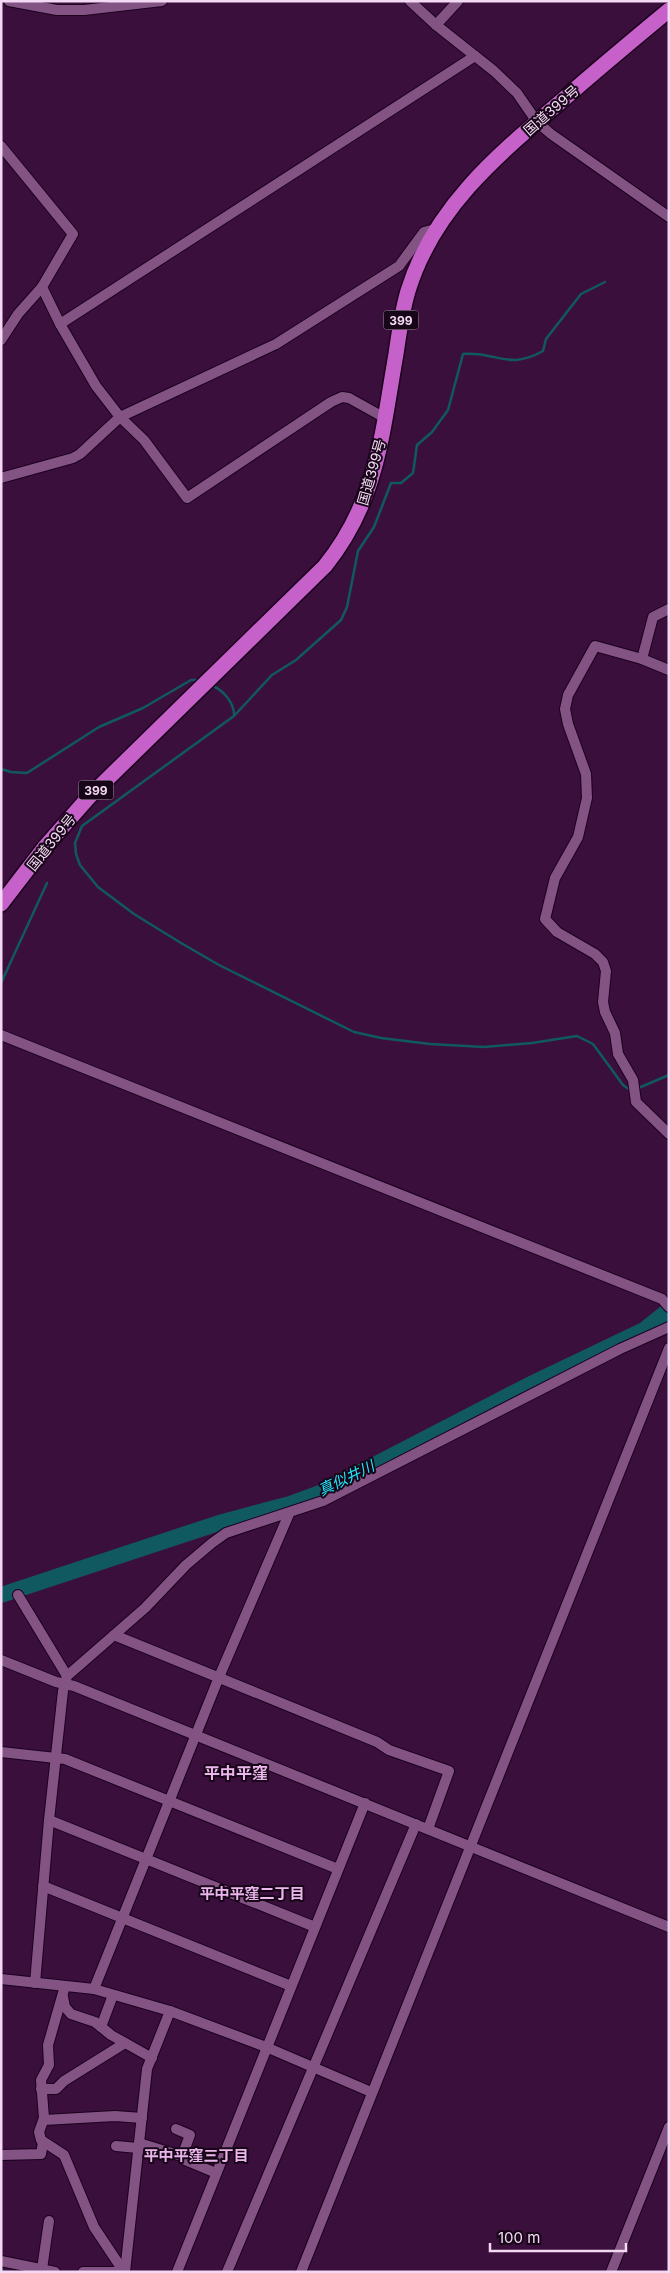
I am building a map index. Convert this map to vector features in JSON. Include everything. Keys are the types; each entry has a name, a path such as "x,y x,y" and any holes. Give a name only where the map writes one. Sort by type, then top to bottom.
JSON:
{"highway":[{"name":"国道399号","path":"1,904 44,848 88,798 325,566 344,543 370,486 380,453 408,291 435,230 475,178 537,122 669,10"}],"street":[{"path":"9,1 57,10 84,10 162,1"},
{"path":"410,1 517,93 537,122 582,158 669,217"},
{"path":"436,25 458,1"},
{"path":"60,324 475,56"},
{"path":"1,146 73,234 42,287 18,314 1,340"},
{"path":"1,478 80,454 120,416 276,344 400,266 424,232 435,230"},
{"path":"42,287 60,324 96,386 120,416 144,440 187,498 331,402 342,397 349,398 385,418"},
{"path":"642,658 654,617 669,609"},
{"path":"669,670 642,658 595,646 568,695 565,709 568,724 586,774 587,798 578,837 555,878 546,919 557,932 595,954 603,962 606,971 603,1002 605,1012 616,1033 618,1054 634,1091 636,1102 669,1134"},
{"path":"1,1035 666,1300"},
{"path":"66,1680 114,1634 145,1608 212,1542 226,1533 289,1514 323,1501 627,1346 669,1327"},
{"path":"301,2272 470,1846 664,1371 669,1348"},
{"path":"94,1989 219,1678 289,1514"},
{"path":"18,1594 66,1680 49,1820 35,1983"},
{"path":"114,1634 377,1742 389,1750 450,1771 428,1829"},
{"path":"1,1660 66,1680 196,1736 366,1803 669,1927"},
{"path":"1,1752 56,1757 338,1870"},
{"path":"177,2272 266,2047 366,1803"},
{"path":"49,1820 315,1927"},
{"path":"227,2272 416,1824"},
{"path":"43,1886 291,1986"},
{"path":"1,1979 94,1989 170,2011 266,2047 372,2092"},
{"path":"65,1986 48,2045 49,2065 41,2078 40,2089 44,2120 39,2132 44,2142 64,2155 94,2227 124,2272"},
{"path":"101,2027 113,1995"},
{"path":"63,1998 65,2007 71,2014 90,2020 111,2035 152,2058"},
{"path":"124,2272 147,2069 170,2011"},
{"path":"40,2089 56,2089 64,2081 125,2043"},
{"path":"44,2120 121,2115 142,2118"},
{"path":"611,2272 669,2127"},
{"path":"116,2146 139,2145 178,2155 181,2153 190,2135 176,2129"},
{"path":"1,2155 41,2154 44,2142"},
{"path":"181,2153 185,2160 216,2173"},
{"path":"42,2269 49,2221"},
{"path":"5,2265 55,2272"},
{"path":"84,2272 115,2272"}],"waterway":[{"path":"605,282 581,294 546,339 543,351 531,357 511,360 485,355 463,354 448,410 432,432 417,445 413,473 401,483 391,483 374,527 358,551 347,607 341,620 296,660 272,675 234,716 82,826 75,843 80,865 98,887 134,914 219,965 354,1032 381,1038 430,1044 484,1047 532,1043 577,1036 593,1044 623,1085 630,1090"},
{"path":"1,769 27,773 99,727 143,708 191,680 199,680"},
{"path":"211,685 227,697 234,710 234,715"},
{"path":"1,983 47,883"},
{"path":"636,1089 669,1075"},
{"name":"真似井川","path":"1,1595 219,1523 290,1504 320,1493 529,1385 644,1330 669,1310"},
{"path":"1,2271 6,2272"}],"district":[{"name":"平中平窪","path":"236,1773"},
{"name":"平中平窪二丁目","path":"252,1893"},
{"name":"平中平窪三丁目","path":"196,2155"}]}
